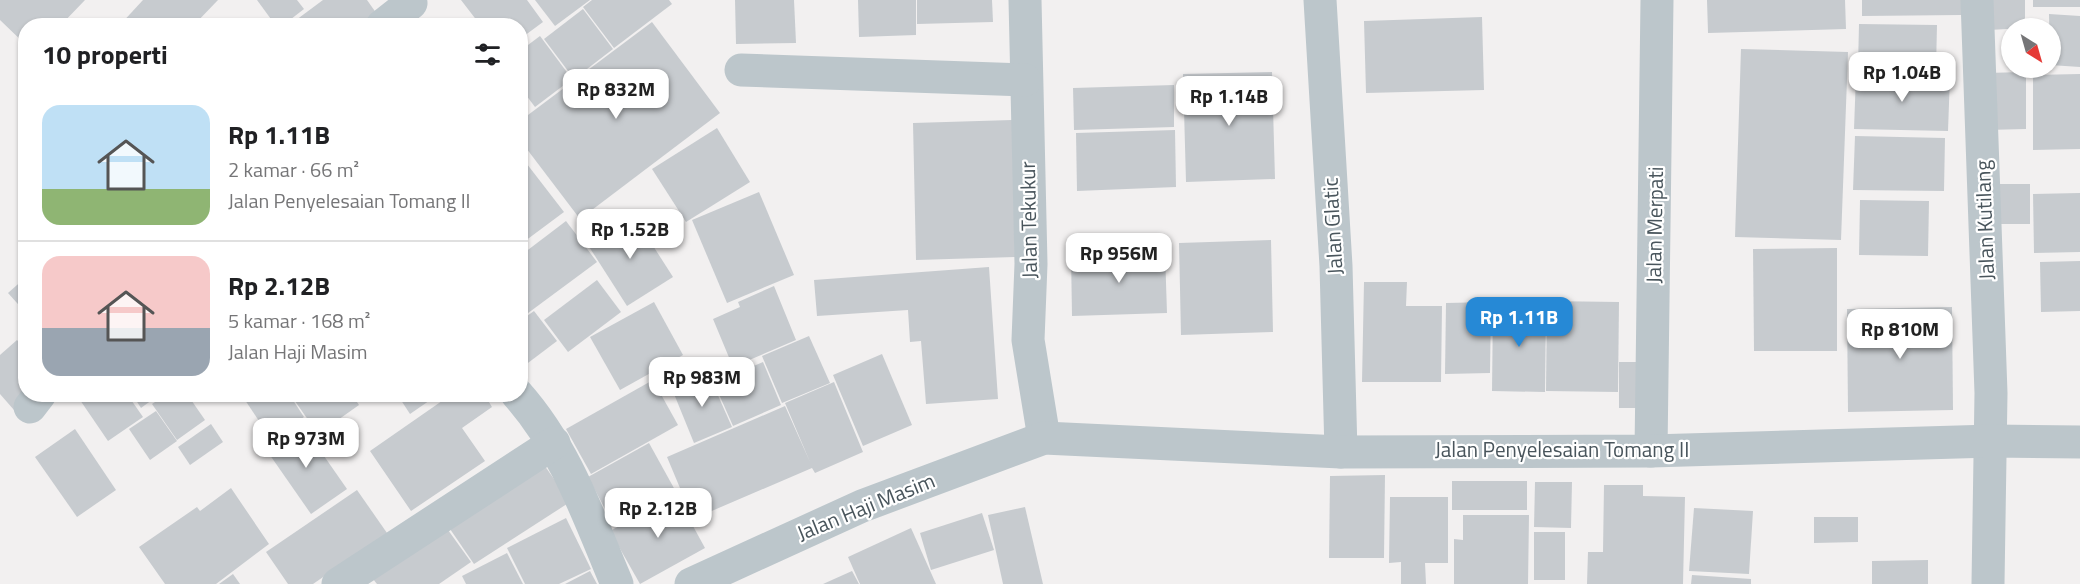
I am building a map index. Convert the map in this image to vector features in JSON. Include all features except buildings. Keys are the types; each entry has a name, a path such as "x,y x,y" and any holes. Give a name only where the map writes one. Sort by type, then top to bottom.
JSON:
{"street":[{"name":"Jalan Tekukur","path":"1025,0 1025,80 1031,264 1028,340 1044,438"},
{"name":"Jalan Glatic","path":"1320,0 1336,266 1341,452"},
{"name":"Jalan Merpati","path":"1652,451 1658,0"},
{"name":"Jalan Kutilang","path":"1977,0 1992,441 1988,584"},
{"path":"398,18 415,10"},
{"path":"741,70 1025,80"},
{"path":"524,402 554,443 617,584"},
{"name":"Jalan Penyelesaian Tomang II","path":"1044,438 1341,452 1652,451 1992,441 2080,442"},
{"name":"Jalan Haji Masim","path":"691,584 861,506 1044,438"},
{"path":"338,584 554,443"}]}
